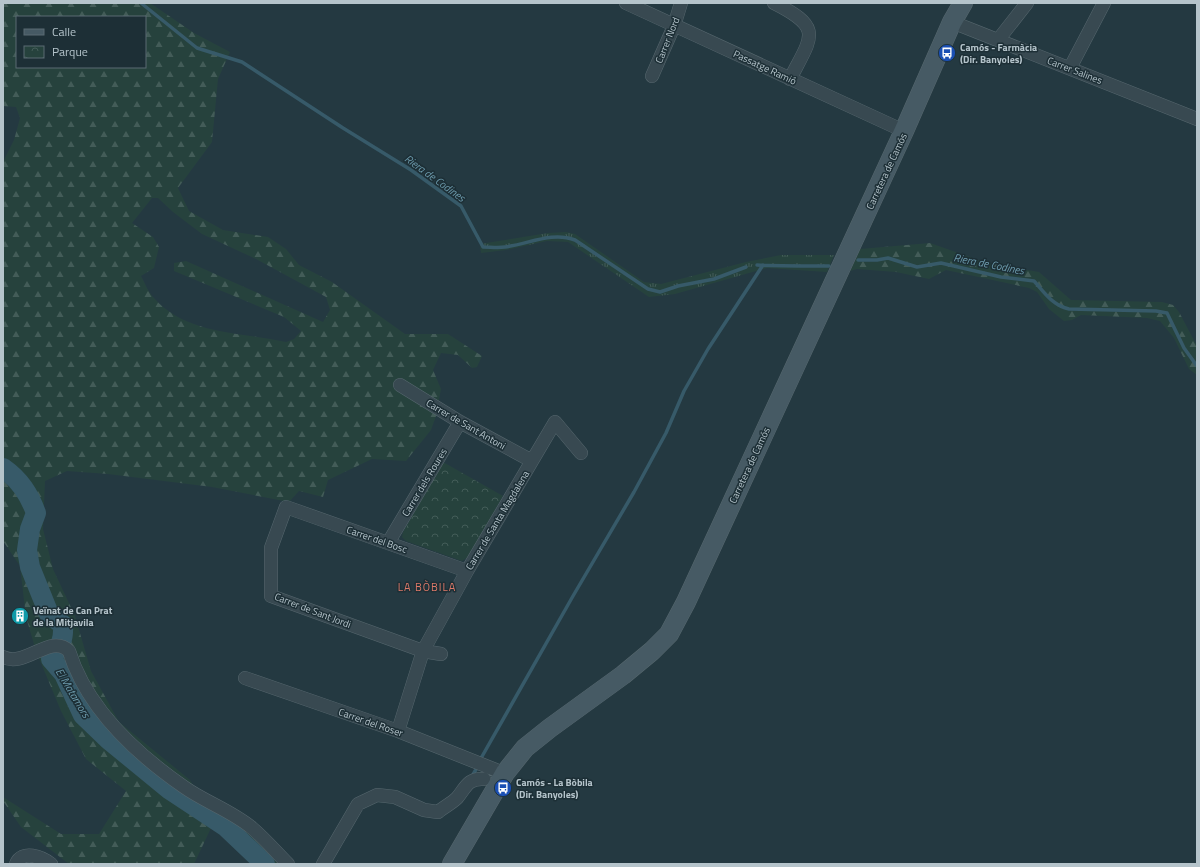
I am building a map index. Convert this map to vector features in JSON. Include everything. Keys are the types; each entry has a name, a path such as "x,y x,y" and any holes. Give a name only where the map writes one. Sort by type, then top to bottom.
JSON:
{"street":[{"name":"Passatge Ramió","path":"626,3 904,131"},
{"name":"Carrer Nord","path":"652,76 674,26 681,3"},
{"path":"774,3 803,20 809,29 809,38 805,50 790,79"},
{"name":"Carretera de Camós","path":"452,864 494,776 550,728 623,675 669,634 686,602 904,131 952,22 963,3"},
{"path":"998,40 1027,3"},
{"path":"1070,68 1104,3"},
{"name":"Carrer Salines","path":"952,22 1197,119"},
{"name":"Carrer de Sant Antoni","path":"400,385 460,422 532,461"},
{"name":"Carrer dels Roures","path":"388,543 460,422"},
{"name":"Carrer de Santa Magdalena","path":"398,730 423,651 467,571 555,422 581,454"},
{"name":"Carrer del Bosc","path":"286,507 467,571"},
{"name":"Carrer de Sant Jordi","path":"286,507 271,548 271,596 423,651 441,654"},
{"path":"3,657 14,659 61,646 70,651 82,683 110,724 146,758 184,788 251,827 288,864"},
{"name":"Carrer del Roser","path":"245,678 398,730 475,761 494,776"},
{"path":"323,864 358,804 377,794 395,797 424,810 438,812 456,799 468,782 494,776"},
{"path":"16,864 23,856 37,856 51,864"}],"green space":[{"path":"3,3 150,3 194,33 230,52 218,79 212,142 178,188 189,211 223,230 268,237 286,249 299,265 332,282 405,334 448,334 482,356 477,367 472,368 458,355 441,353 433,370 441,389 436,416 431,430 406,461 372,459 328,480 323,497 299,491 289,502 212,487 108,474 67,471 45,481 43,529 53,569 75,616 91,671 119,722 190,780 199,797 246,828 283,864 253,864 229,839 211,828 194,864 69,864 21,827 3,801 3,797 61,834 99,834 126,791 86,759 61,711 36,651 26,617 20,566 3,541 3,162 14,140 20,118 16,107 3,106","holes":["152,198 158,198 173,212 202,234 256,259 326,297 330,310 323,322 186,261 174,263 174,271 284,317 301,331 294,339 286,342 198,326 167,310 152,296 141,276 154,268 159,247 153,237 132,223"]},
{"path":"566,232 575,234 644,282 661,284 746,262 781,255 834,255 827,272 767,268 675,294 649,297 568,242 547,241 506,250 481,253 480,244 548,233"},
{"path":"930,243 987,263 1039,272 1071,300 1162,302 1173,305 1179,312 1197,346 1197,375 1189,369 1174,338 1160,321 1147,318 1081,315 1072,320 1064,321 1049,309 1037,292 1029,288 946,270 929,279 896,272 857,269 850,271 860,249"},
{"path":"443,462 503,496 468,557 462,561 406,541 402,537 403,532"}],"waterway":[{"name":"Riera de Codines","path":"141,3 197,48 242,62 343,128 411,170 461,206 483,247 505,247 549,237 575,240 648,289 660,292 678,286 714,279 746,267"},
{"name":"Riera de Codines","path":"858,260 877,260 888,258 917,267 941,263 1001,277 1034,281 1054,302 1069,309 1156,311 1167,313 1184,348 1197,366"},
{"name":"Riera de Codines","path":"757,265 829,266"},
{"path":"480,760 634,492 666,433 684,391 708,349 763,265"},
{"name":"El Matamors","path":"3,468 14,477 23,488 36,513 30,529 27,550 30,567 49,614 63,625 61,643 51,659 64,674 83,715 109,740 170,790 226,827 265,864"},
{"path":"43,653 51,659"},
{"path":"471,778 478,766"}],"place":[{"name":"Camós - Farmàcia (Dir. Banyoles)","path":"947,53"},
{"name":"Veïnat de Can Prat de la Mitjavila","path":"20,616"},
{"name":"Camós - La Bòbila (Dir. Banyoles)","path":"503,788"}],"district":[{"name":"LA BÒBILA","path":"427,587"}]}
